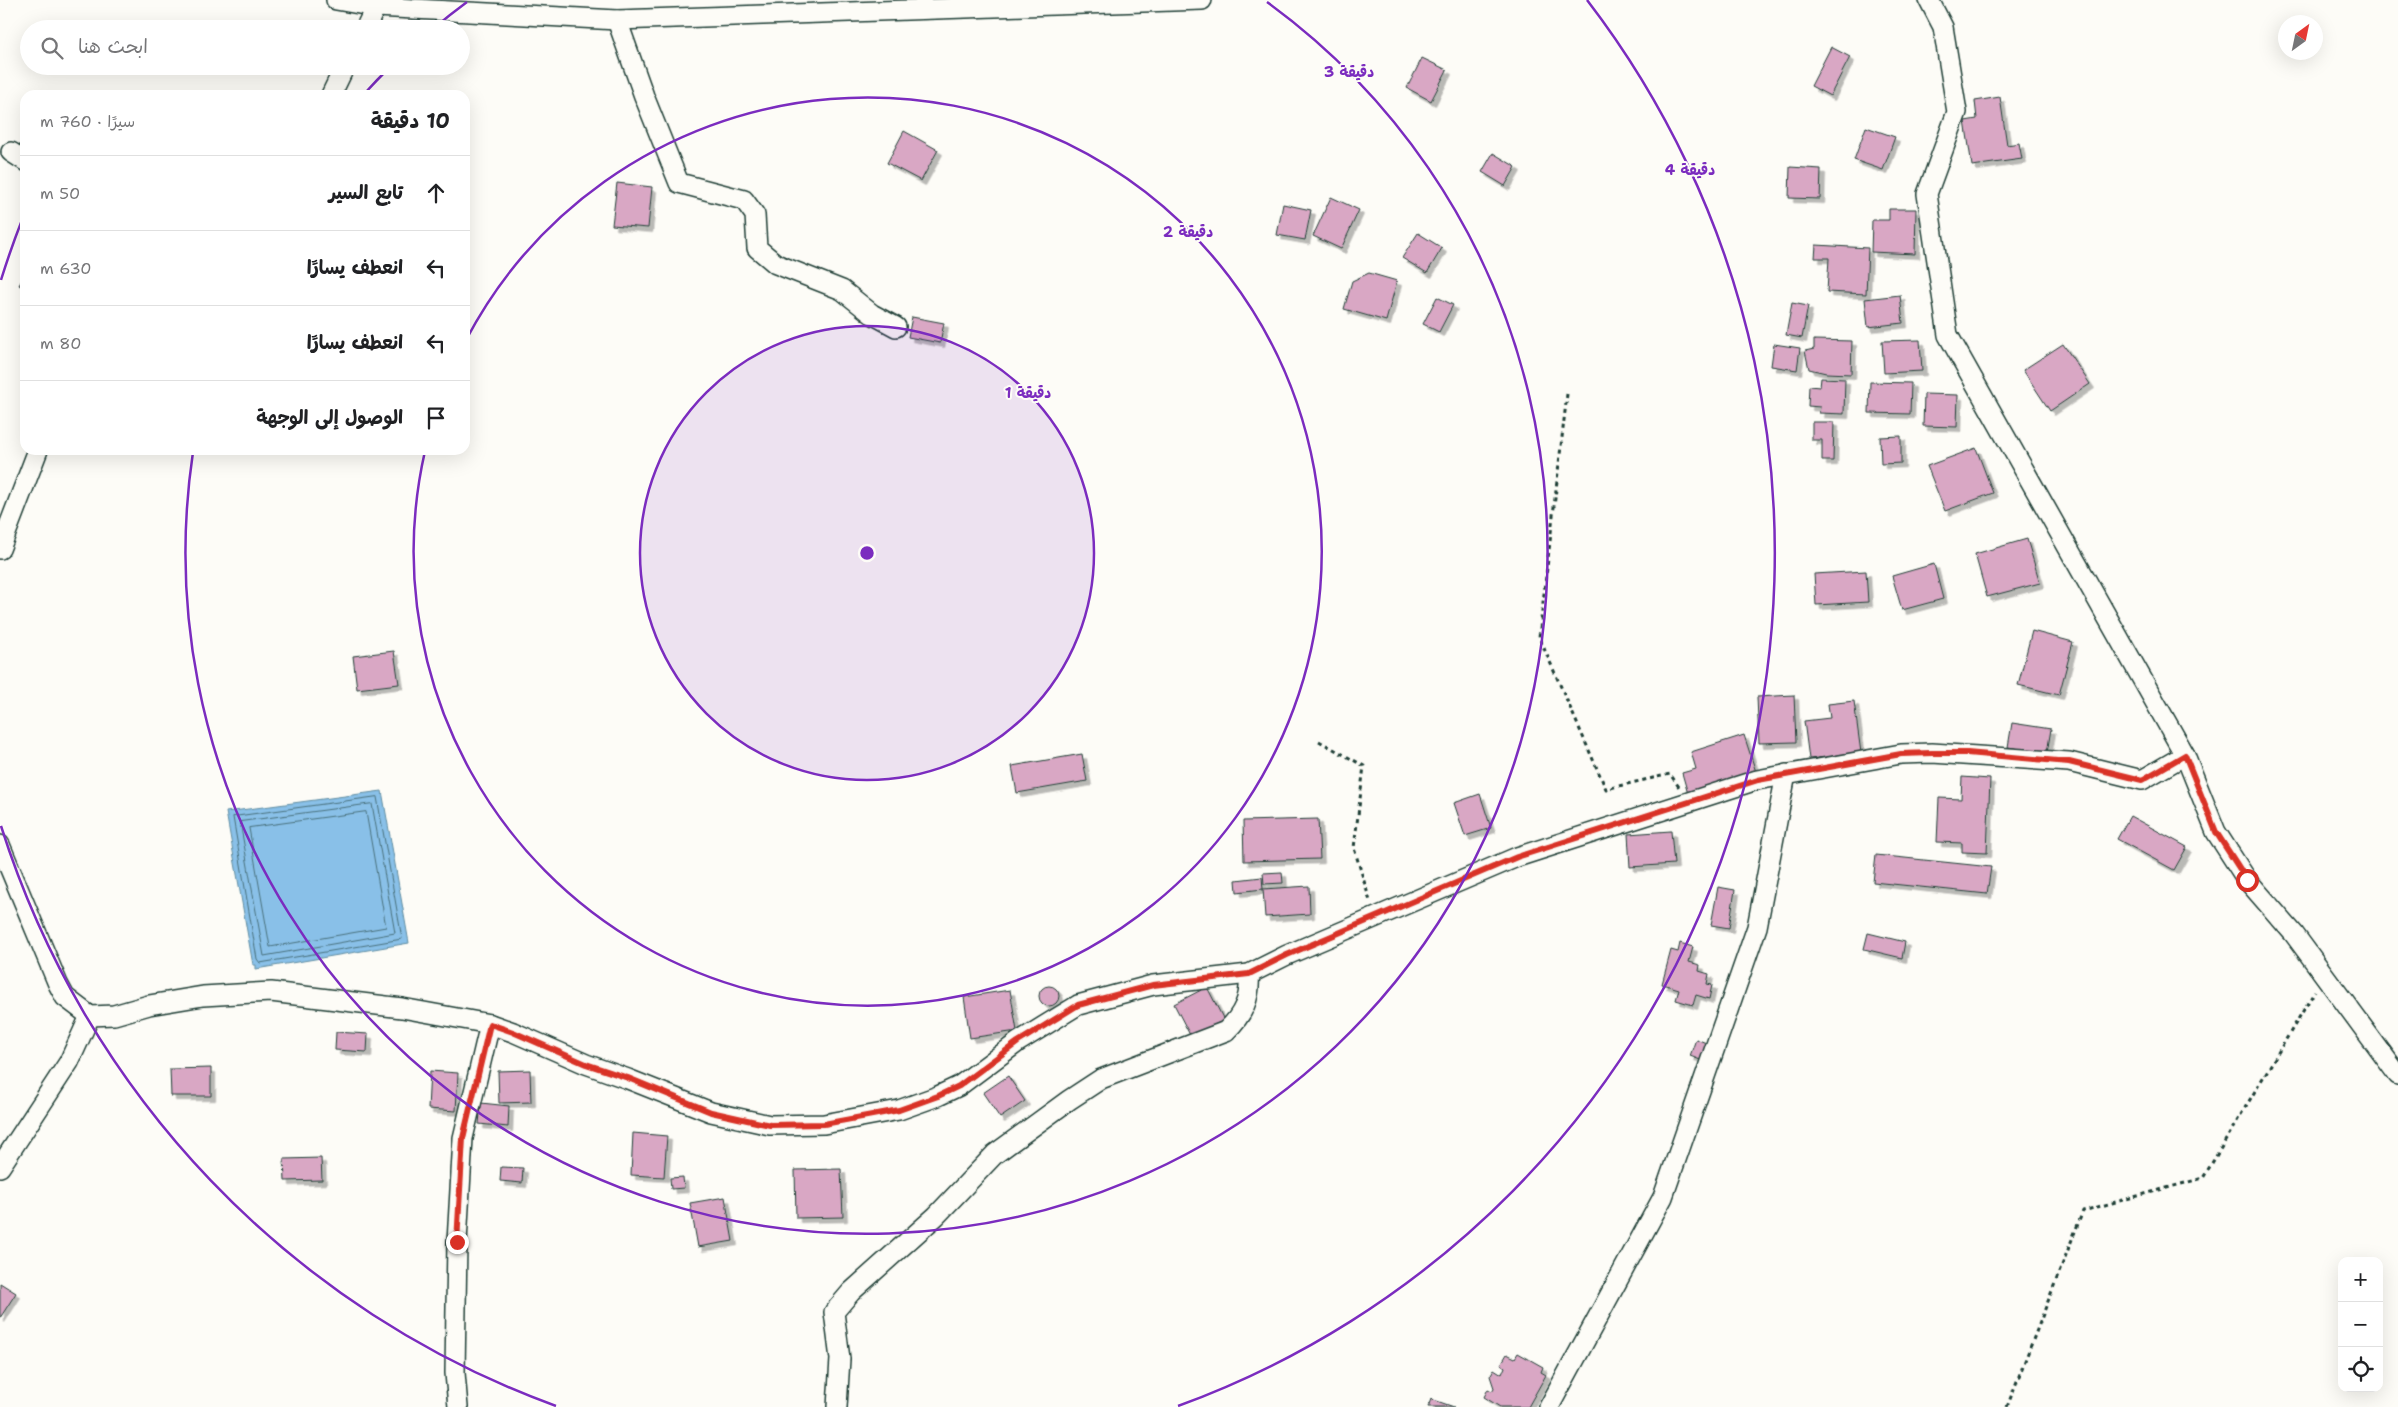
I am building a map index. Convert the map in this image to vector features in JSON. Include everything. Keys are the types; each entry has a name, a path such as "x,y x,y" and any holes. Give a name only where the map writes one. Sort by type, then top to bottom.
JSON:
{"street":[{"path":"336,0 617,20 1202,0"},
{"path":"1929,0 1943,28 1957,112 1927,194 1948,336 2185,755 2216,832 2247,880 2294,934 2398,1075"},
{"path":"370,20 378,4"},
{"path":"617,20 644,96 679,183 744,200 755,215 757,248 776,264 842,290 872,314 896,327"},
{"path":"333,90 341,75"},
{"path":"0,548 36,455"},
{"path":"0,845 58,984 65,996 90,1016 114,1015 149,1005 203,996 271,992 402,1008 490,1024 586,1064 628,1078 711,1112 770,1125 824,1124 899,1110 938,1096 959,1086 1018,1042 1078,1005 1153,985 1249,974 1287,955 1517,857 1758,780 1901,754 1967,753 2069,762 2142,780 2185,755"},
{"path":"1549,1407 1663,1197 1758,928 1786,774"},
{"path":"837,1407 840,1359 834,1312 851,1292 916,1236 995,1154 1070,1100 1101,1079 1226,1031 1237,1020 1247,1002 1250,986 1249,974"},
{"path":"0,1167 69,1062 90,1016"},
{"path":"458,1407 455,1372 463,1138 490,1024"}],"path":[{"path":"1567,394 1539,637 1606,789 1670,774 1690,802"},
{"path":"1319,741 1364,766 1354,848 1375,917"},
{"path":"2007,1407 2083,1211 2203,1178 2324,975"}],"water":[{"path":"382,791 409,943 256,969 256,965 253,965 226,812"}],"building":[{"path":"1831,47 1850,57 1830,96 1811,86"},
{"path":"1422,58 1447,70 1431,101 1407,88"},
{"path":"2000,97 2007,145 2019,143 2022,159 1972,166 1965,121 1977,119 1975,101"},
{"path":"1866,127 1895,137 1883,170 1854,160"},
{"path":"904,131 938,150 921,181 887,163"},
{"path":"1493,153 1516,167 1505,186 1482,172"},
{"path":"1790,167 1821,169 1820,199 1789,198"},
{"path":"617,183 652,187 648,228 612,225"},
{"path":"1331,197 1359,210 1341,249 1313,236"},
{"path":"1283,204 1311,210 1305,240 1277,235"},
{"path":"1889,209 1916,209 1915,254 1871,252 1872,220 1889,220"},
{"path":"1418,233 1442,248 1427,273 1402,258"},
{"path":"1816,245 1868,248 1866,294 1827,292 1829,258 1815,258"},
{"path":"1369,273 1397,281 1386,321 1344,309 1352,281"},
{"path":"1900,295 1903,323 1868,327 1865,299"},
{"path":"1437,297 1453,305 1439,332 1423,324"},
{"path":"1792,303 1808,306 1802,338 1786,335"},
{"path":"912,317 944,323 940,343 908,337"},
{"path":"1814,340 1852,341 1851,374 1826,373 1809,369 1805,351 1814,349"},
{"path":"1920,340 1922,371 1884,373 1882,341"},
{"path":"1774,344 1800,348 1797,370 1771,366"},
{"path":"2063,344 2090,384 2050,411 2023,370"},
{"path":"1821,378 1845,379 1844,414 1819,413 1820,407 1808,406 1809,386 1820,387"},
{"path":"1870,382 1911,383 1910,414 1869,413"},
{"path":"1924,394 1958,395 1957,427 1923,426"},
{"path":"1812,422 1834,422 1833,461 1822,461 1822,440 1812,440"},
{"path":"1901,436 1901,463 1881,464 1880,437"},
{"path":"1976,448 1993,493 1945,511 1927,466"},
{"path":"2027,539 2040,583 1987,597 1975,554"},
{"path":"1934,564 1943,599 1902,610 1892,576"},
{"path":"1866,571 1868,602 1816,605 1814,574"},
{"path":"2032,631 2073,642 2059,695 2018,685"},
{"path":"394,651 399,684 357,689 353,656"},
{"path":"1794,695 1796,742 1759,743 1757,697"},
{"path":"1854,701 1861,753 1809,759 1804,721 1830,718 1828,704"},
{"path":"2012,723 2051,729 2047,753 2008,747"},
{"path":"1744,735 1756,772 1688,794 1682,773 1696,769 1691,752"},
{"path":"1082,754 1087,781 1017,793 1012,766"},
{"path":"1962,777 1990,779 1987,853 1962,852 1962,843 1937,842 1939,798 1961,799"},
{"path":"1480,794 1491,828 1465,836 1454,803"},
{"path":"2130,816 2187,847 2174,870 2117,839"},
{"path":"1318,819 1320,859 1244,861 1243,821"},
{"path":"1671,831 1674,864 1630,867 1628,834"},
{"path":"1876,855 1991,867 1987,894 1873,882"},
{"path":"1282,872 1283,883 1264,884 1263,873"},
{"path":"1262,877 1263,889 1237,892 1236,880"},
{"path":"1309,886 1310,914 1265,917 1263,889"},
{"path":"1718,887 1735,890 1729,928 1711,925"},
{"path":"1868,933 1905,942 1902,958 1864,949"},
{"path":"1680,943 1693,947 1689,962 1700,965 1699,971 1709,974 1707,984 1712,985 1709,999 1696,995 1693,1005 1676,1000 1679,989 1662,984 1671,950 1678,952"},
{"path":"1045,986 1053,986 1059,992 1059,1000 1053,1006 1045,1006 1039,1000 1039,992"},
{"path":"1207,987 1224,1020 1191,1037 1174,1004"},
{"path":"1010,990 1017,1031 970,1038 964,997"},
{"path":"336,1032 368,1034 367,1052 335,1050"},
{"path":"1696,1039 1709,1044 1703,1061 1690,1056"},
{"path":"211,1068 211,1096 171,1096 170,1069"},
{"path":"530,1070 531,1102 499,1103 498,1071"},
{"path":"430,1071 458,1073 456,1111 428,1109"},
{"path":"1008,1076 1025,1101 1000,1118 983,1093"},
{"path":"481,1103 509,1106 508,1127 479,1124"},
{"path":"633,1133 667,1136 664,1177 631,1175"},
{"path":"321,1158 322,1180 285,1181 284,1159"},
{"path":"501,1167 523,1168 522,1183 500,1181"},
{"path":"841,1169 843,1217 796,1218 795,1170"},
{"path":"683,1177 684,1188 671,1189 670,1178"},
{"path":"725,1197 733,1241 698,1247 690,1203"},
{"path":"0,1283 16,1293 0,1318"},
{"path":"1518,1353 1543,1367 1541,1372 1546,1375 1528,1407 1500,1407 1484,1397 1488,1389 1492,1391 1494,1388 1490,1376 1494,1369 1502,1374 1505,1367 1501,1364 1507,1354 1515,1358"},
{"path":"1431,1399 1454,1407 1428,1407"}],"route":[{"path":"457,1242 463,1138 490,1024 586,1064 628,1078 711,1112 748,1122 770,1125 824,1124 857,1119 899,1110 959,1086 1054,1018 1078,1005 1095,999 1181,980 1249,974 1287,955 1517,857 1758,780 1901,754 1967,753 2069,762 2142,780 2185,755 2216,832 2247,880"}]}
